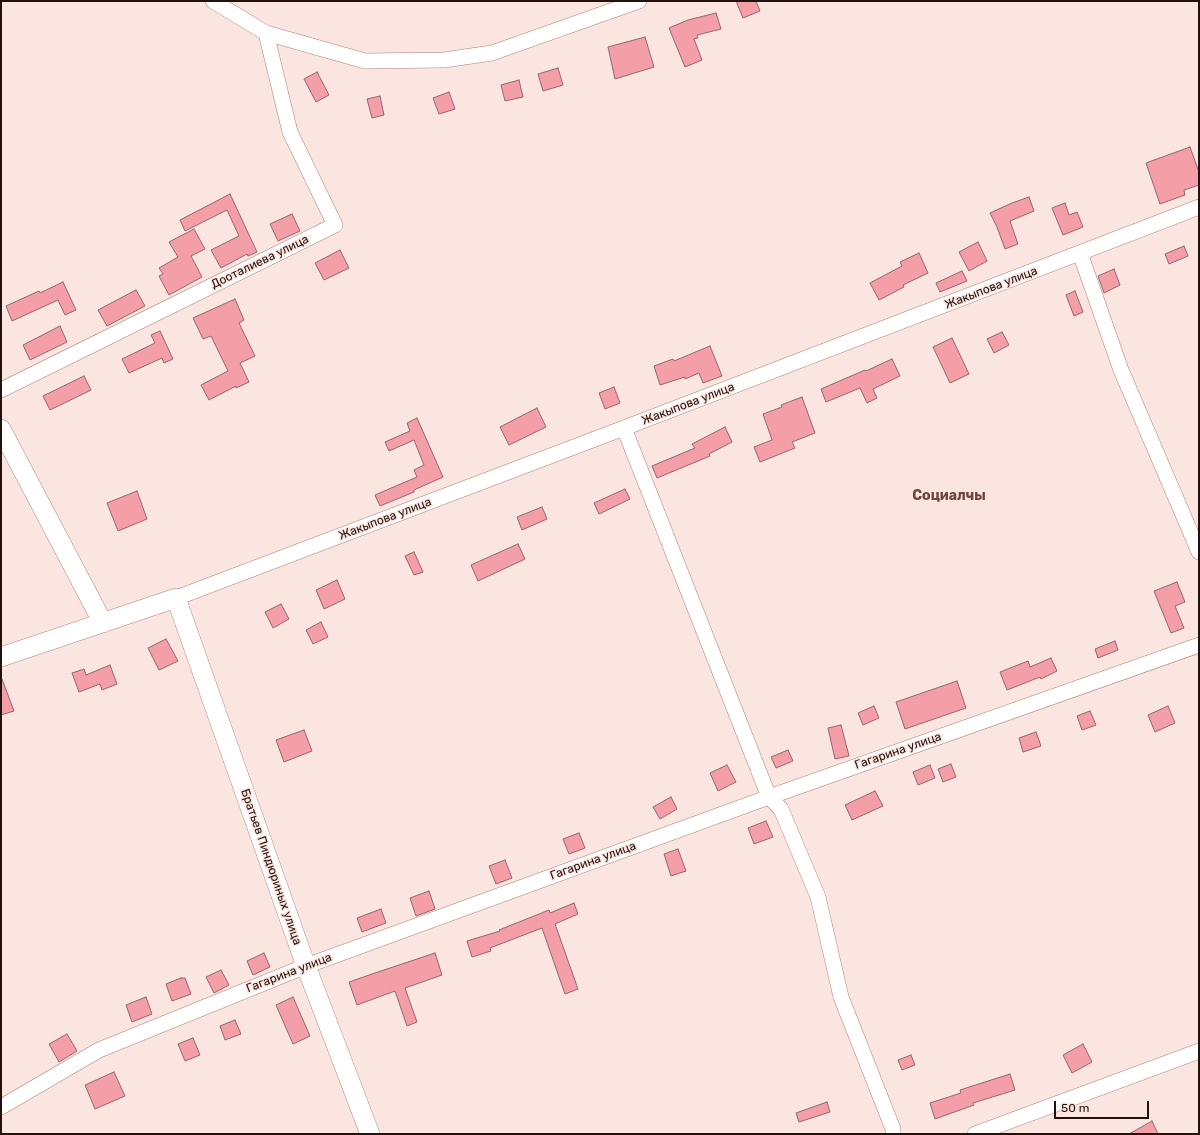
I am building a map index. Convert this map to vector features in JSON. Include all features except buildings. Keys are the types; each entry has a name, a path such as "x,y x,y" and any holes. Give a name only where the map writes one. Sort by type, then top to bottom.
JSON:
{"street":[{"path":"212,1 266,33 364,61 444,60 492,53 638,1"},
{"name":"Дооталиева улица","path":"1,390 334,225 290,132 266,33"},
{"name":"Жакыпова улица","path":"176,598 1199,207"},
{"path":"1080,253 1121,370 1199,552"},
{"path":"624,428 769,797 780,809 818,897 841,997 893,1129 893,1134"},
{"path":"1,429 103,623"},
{"path":"1,657 176,598"},
{"name":"Братьев Пиндюриных улица","path":"176,598 306,966 370,1134"},
{"name":"Гагарина улица","path":"1,1107 99,1050 306,966 769,797 1199,645"},
{"path":"975,1134 1199,1051"}],"district":[{"name":"Социалчы","path":"949,496"}]}
